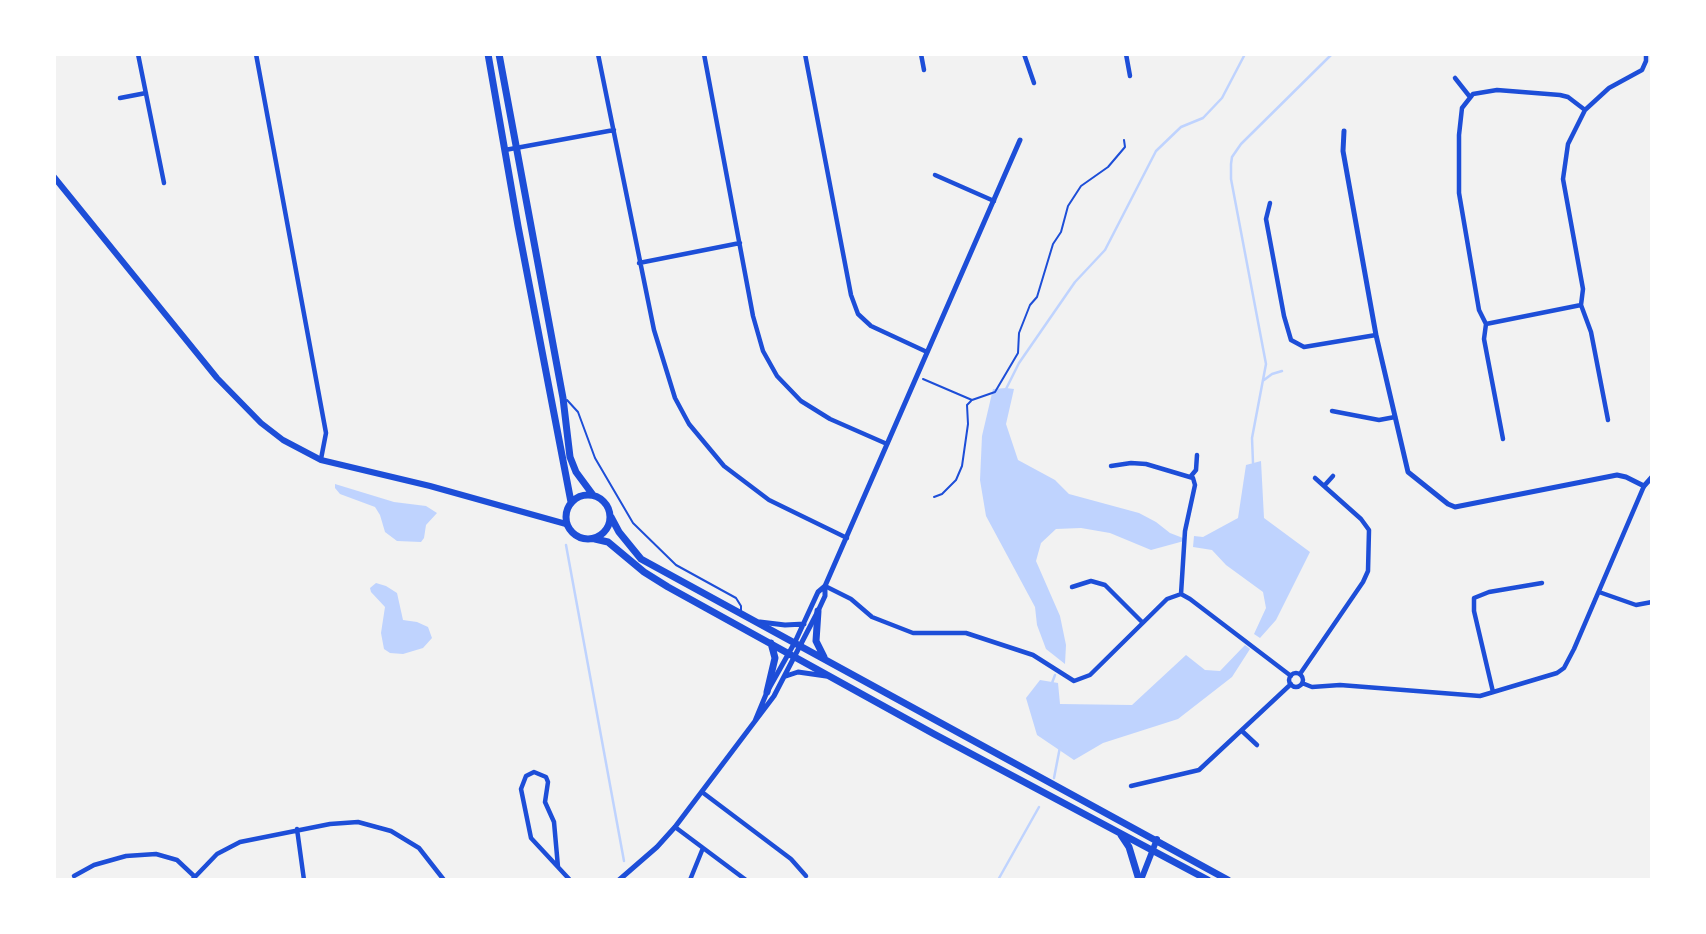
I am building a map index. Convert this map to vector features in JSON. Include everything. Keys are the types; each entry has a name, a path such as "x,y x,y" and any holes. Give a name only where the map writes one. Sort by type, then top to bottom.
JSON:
{"main road":[{"path":"488,54 571,502 566,514 566,524 573,534 584,540 608,542 644,572 1208,880"},
{"path":"499,54 563,398 570,457 576,472 593,495 601,499 608,508 619,532 641,559 1228,880"},
{"path":"54,177 217,378 261,423 283,440 321,460 430,486 566,524"},
{"path":"571,502 581,496 593,495"},
{"path":"595,539 606,531 611,517"},
{"path":"818,611 816,640 825,659"},
{"path":"767,692 775,658 771,643"},
{"path":"1120,834 1129,847 1140,880"},
{"path":"1140,880 1157,839"}],"street":[{"path":"138,54 164,183"},
{"path":"256,54 326,433 321,460"},
{"path":"598,54 639,263 657,341 675,398 690,425 724,466 769,500 847,538"},
{"path":"704,54 762,351 777,376 801,401 830,419 887,444"},
{"path":"806,54 851,295 858,314 871,326 928,352"},
{"path":"921,54 924,70"},
{"path":"1024,54 1034,83"},
{"path":"1126,54 1129,76"},
{"path":"1608,420 1589,323 1581,305 1583,289 1563,179 1568,144 1585,110 1609,88 1642,70 1646,54"},
{"path":"1455,78 1470,97"},
{"path":"1503,439 1484,339 1486,324 1479,310 1459,193 1462,108 1473,94 1488,90 1568,97 1585,110"},
{"path":"120,98 146,93"},
{"path":"505,150 614,130"},
{"path":"1344,131 1343,151 1376,335 1408,472 1455,507 1617,475 1644,486"},
{"path":"755,721 767,692 818,611 825,586 1020,140"},
{"path":"935,175 995,201"},
{"path":"1269,203 1266,219 1291,340 1304,347 1376,335"},
{"path":"639,263 740,243"},
{"path":"1486,324 1581,305"},
{"path":"1332,411 1379,421 1395,417"},
{"path":"1191,476 1195,470 1197,455"},
{"path":"1111,466 1146,464 1191,476"},
{"path":"1324,486 1333,475"},
{"path":"1181,594 1185,531 1195,485 1191,476"},
{"path":"1291,684 1296,687 1302,684 1312,687 1350,685 1480,696 1557,673 1564,668 1644,486 1652,477"},
{"path":"1300,674 1368,571 1369,530 1361,519 1315,478"},
{"path":"1072,587 1091,581 1105,585 1142,622"},
{"path":"1493,692 1474,611 1474,598 1489,592 1542,583"},
{"path":"825,586 851,599 872,617 892,625 913,633 966,633 1033,655 1074,681 1090,675 1167,599 1181,594 1290,676 1291,684"},
{"path":"798,644 818,592 825,586"},
{"path":"1599,592 1636,605 1652,602"},
{"path":"760,622 804,624"},
{"path":"619,880 657,848 702,792 774,696 786,676 792,654"},
{"path":"786,676 798,672 833,677"},
{"path":"1290,676 1300,674"},
{"path":"1300,674 1303,678 1302,684"},
{"path":"1131,786 1199,770 1291,684"},
{"path":"1242,731 1257,745"},
{"path":"558,867 554,822 545,802 548,782 546,777 534,772 526,776 521,789 531,838 570,880"},
{"path":"702,792 791,859 806,876"},
{"path":"74,876 94,865 126,856 156,854 177,860 193,878 217,854 240,842 297,829 358,822 391,831 419,848 444,880"},
{"path":"675,827 743,879"},
{"path":"297,829 304,880"},
{"path":"690,880 703,848"}],"lane":[{"path":"563,398 572,403 578,412 595,458 633,523 676,565 736,598 741,612"}],"path":[{"path":"934,496 942,494 956,480 962,466 968,424 967,405 972,400 995,392 1018,353 1019,333 1030,305 1037,297 1068,206 1081,186 1108,167 1125,147 1124,141"},
{"path":"917,376 972,400"}],"water":[{"path":"993,389 1014,389 1006,424 1018,460 1055,480 1069,494 1139,513 1184,541 1151,550 1110,533 1081,528 1056,529 1041,543 1036,561 1060,616 1066,645 1065,664 1046,649 1037,625 1035,607 986,516 980,480 982,436"},
{"path":"1261,461 1264,518 1310,552 1276,620 1260,638 1254,634 1266,608 1263,592 1226,565 1212,550 1193,547 1194,536 1203,537 1238,518 1246,465"},
{"path":"335,484 394,502 426,506 437,513 426,525 421,542 397,541 385,532 375,507 340,494"},
{"path":"376,583 397,593 403,620 428,627 432,638 423,648 403,654 390,653 384,649 381,633 385,607 370,588"},
{"path":"1245,645 1250,649 1232,677 1178,719 1103,743 1074,760 1037,735 1026,698 1040,680 1058,683 1060,704 1132,705 1186,655 1205,670 1220,671"}],"waterway":[{"path":"1005,391 1019,363 1075,282 1105,250 1156,151 1181,127 1203,118 1222,98 1245,54"},
{"path":"1253,463 1252,438 1266,364 1231,179 1232,157 1241,144 1332,54"},
{"path":"1264,380 1282,371"},
{"path":"566,545 624,861"},
{"path":"1052,683 1055,675"},
{"path":"1054,778 1060,747"},
{"path":"998,880 1039,807"}]}
